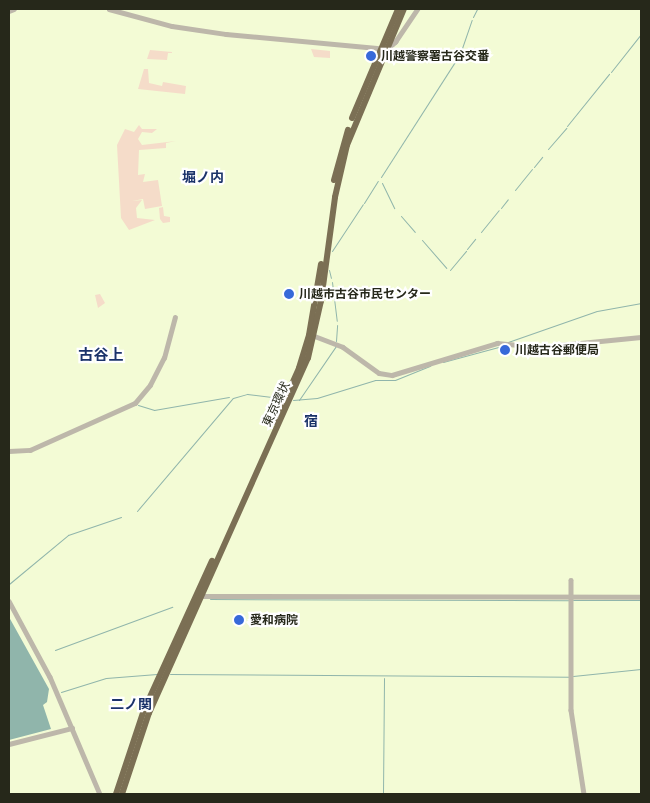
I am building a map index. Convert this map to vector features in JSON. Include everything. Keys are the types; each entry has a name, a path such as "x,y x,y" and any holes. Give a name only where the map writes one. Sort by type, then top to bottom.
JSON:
{"highway":[{"name":"東京環状","path":"384,49 398,9"},
{"name":"東京環状","path":"116,794 144,710 298,384 312,336 335,172 356,107 404,9"},
{"name":"東京環状","path":"122,794 142,728 198,596"}],"street":[{"path":"9,11 14,9"},
{"path":"109,9 172,26 384,49 395,42 417,9"},
{"path":"9,451 28,451 135,403 150,385 164,358 175,317"},
{"path":"312,336 344,347 376,371 392,375 497,343 540,347 641,337"},
{"path":"571,580 571,710 584,794"},
{"path":"198,596 641,597"},
{"path":"9,600 50,677 100,794"},
{"path":"9,744 72,728"}],"shaded area":[{"path":"311,49 330,51 330,58 314,57"},
{"path":"150,50 172,53 168,53 167,60 147,59"},
{"path":"144,69 148,69 149,83 162,86 163,82 186,86 185,94 138,89"},
{"path":"139,125 142,129 157,129 152,133 142,132 138,139 142,145 176,141 166,143 166,148 139,150 138,175 145,174 143,182 158,180 162,206 145,209 143,199 132,201 142,200 136,208 137,218 155,220 129,230 121,218 117,145 125,129 134,132"},
{"path":"163,207 164,216 170,217 170,222 163,223 160,219 159,208"},
{"path":"100,294 105,303 98,308 95,295"}],"water":[{"path":"9,617 49,689 47,702 43,705 51,729 9,740"}],"waterway":[{"path":"473,17 477,9"},
{"path":"381,177 460,54 472,20"},
{"path":"611,72 641,34"},
{"path":"567,126 609,74"},
{"path":"548,149 566,128"},
{"path":"534,167 542,157"},
{"path":"515,190 532,169"},
{"path":"364,203 378,181"},
{"path":"382,183 394,208"},
{"path":"501,208 508,199"},
{"path":"332,251 363,204"},
{"path":"481,232 499,210"},
{"path":"401,216 415,232"},
{"path":"467,249 475,239"},
{"path":"422,240 446,268"},
{"path":"450,270 466,251"},
{"path":"329,270 331,278"},
{"path":"332,282 337,321"},
{"path":"508,342 597,311 641,303"},
{"path":"336,341 337,325"},
{"path":"443,362 506,345"},
{"path":"299,400 336,346"},
{"path":"293,400 317,398 375,380 395,380 430,366"},
{"path":"137,511 233,398 247,394 282,398"},
{"path":"138,405 154,410 229,397"},
{"path":"9,584 68,535 121,517"},
{"path":"210,599 569,600"},
{"path":"573,600 641,600"},
{"path":"55,650 172,607"},
{"path":"573,676 641,669"},
{"path":"61,692 106,678 157,674"},
{"path":"170,674 569,677"},
{"path":"383,794 384,678"}],"place":[{"name":"川越警察署古谷交番","path":"371,56"},
{"name":"川越市古谷市民センター","path":"289,294"},
{"name":"川越古谷郵便局","path":"505,350"},
{"name":"愛和病院","path":"239,620"}],"district":[{"name":"堀ノ内","path":"203,177"},
{"name":"古谷上","path":"101,355"},
{"name":"宿","path":"311,421"},
{"name":"二ノ関","path":"131,704"}]}
